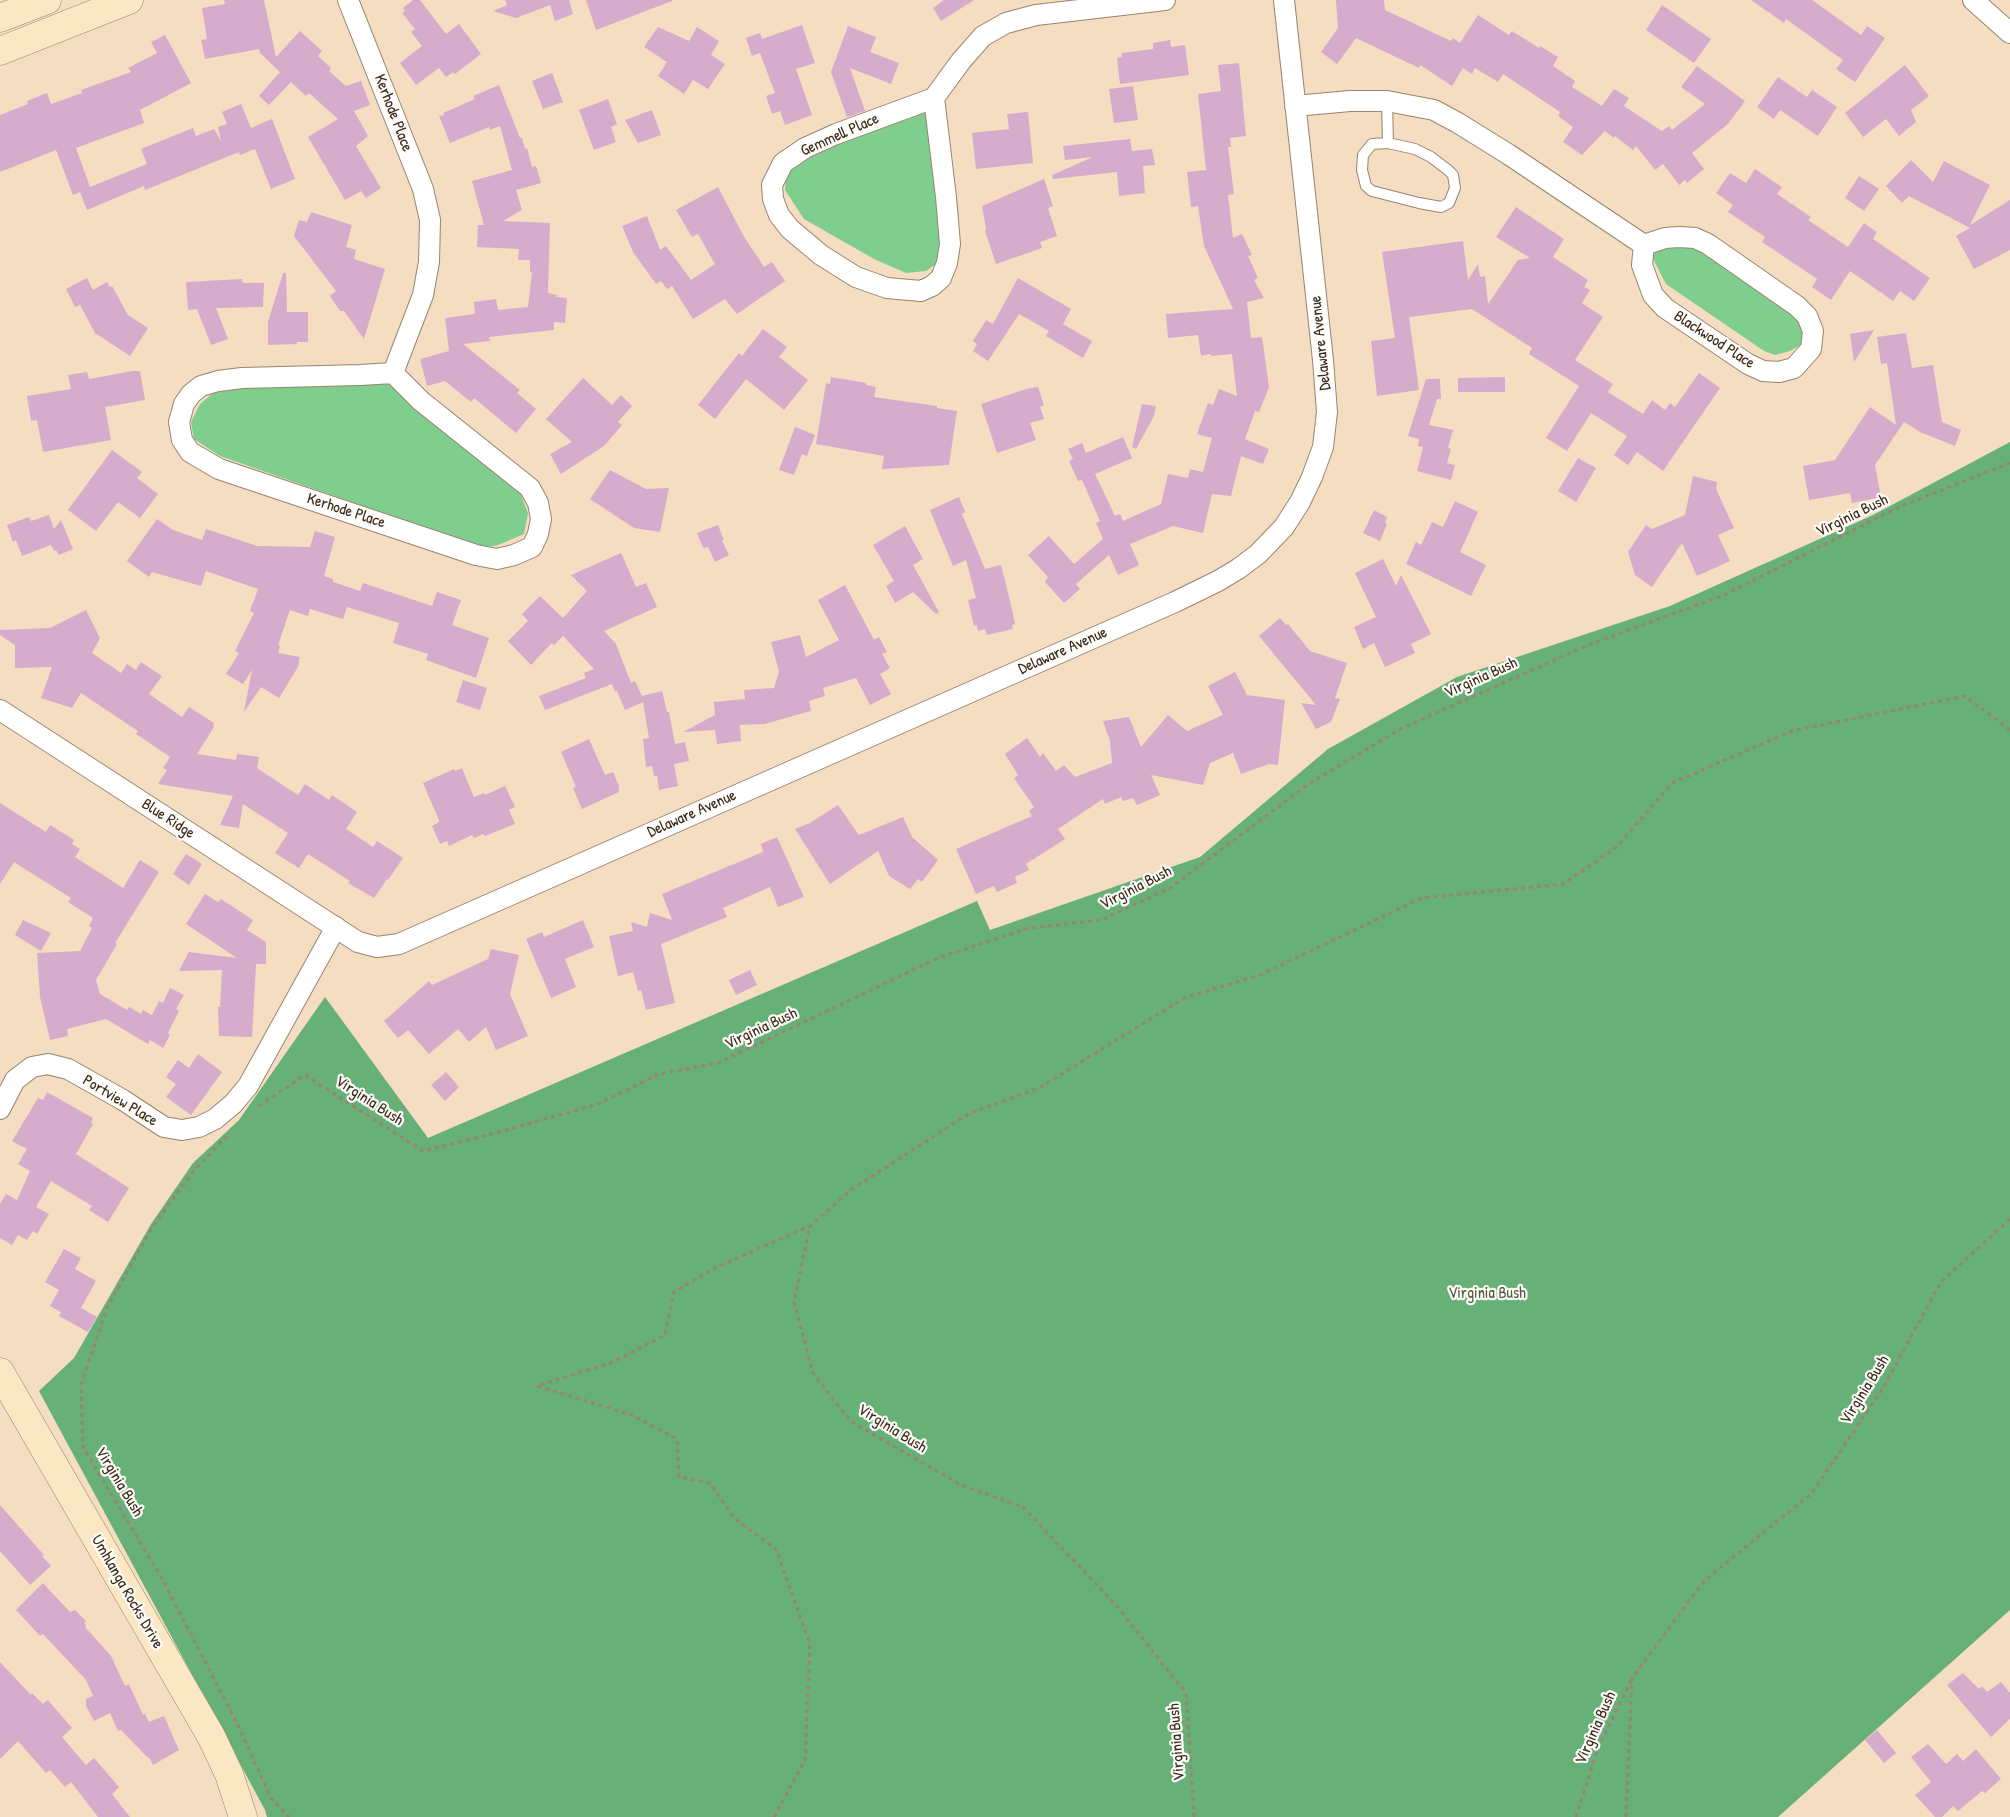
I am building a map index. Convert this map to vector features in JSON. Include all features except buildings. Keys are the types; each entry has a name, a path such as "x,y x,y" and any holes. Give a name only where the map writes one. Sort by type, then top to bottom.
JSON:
{"main road":[{"path":"0,18 47,0"},
{"path":"0,51 129,0"},
{"name":"Umhlanga Rocks Drive","path":"0,1372 211,1736 229,1774 243,1817"}],"street":[{"name":"Kerhode Place","path":"348,0 422,188 430,220 429,262 422,295 394,373"},
{"path":"934,98 982,36 1006,23 1036,16 1165,0"},
{"name":"Delaware Avenue","path":"336,927 358,942 377,947 399,944 1175,602 1238,569 1258,554 1284,527 1300,502 1312,477 1323,446 1327,412 1284,0"},
{"path":"1973,0 2010,33"},
{"name":"Gemmell Place","path":"934,98 950,244 947,263 941,278 932,286 921,291 887,288 856,277 821,255 790,229 779,215 773,199 772,185 783,163 805,148 934,98"},
{"path":"1295,106 1350,101 1387,101 1434,110 1458,123 1644,245"},
{"name":"Blackwood Place","path":"1679,237 1695,238 1708,244 1797,306 1807,316 1813,331 1811,349 1794,368 1779,372 1762,371 1748,364 1665,308 1653,295 1642,265 1644,245 1665,238 1679,237"},
{"name":"Kerhode Place","path":"394,373 421,401 530,488 538,503 541,519 538,534 532,547 514,555 497,559 476,555 218,469 190,452 182,440 179,422 184,404 191,394 201,386 218,381 242,378 360,376 394,373"},
{"name":"Blue Ridge","path":"0,710 336,927"},
{"name":"Portview Place","path":"0,1109 16,1080 32,1067 48,1064 68,1069 123,1100 164,1127 182,1130 199,1127 233,1104 248,1086 336,927"}],"lane":[{"path":"1387,101 1388,143"},
{"path":"1388,143 1415,149 1431,156 1448,170 1453,175 1455,188 1449,203 1441,207 1419,203 1372,191 1366,186 1362,170 1363,155 1372,144 1388,143"}],"path":[{"name":"Virginia Bush","path":"251,1111 305,1075 423,1151 598,1104 659,1074 718,1064 938,958 1029,928 1102,920 1170,888 1308,785 1402,728 1585,647 1722,596 1899,507 2010,463"},
{"path":"774,1817 806,1760 810,1644 776,1549 734,1518 710,1483 679,1477 677,1439 632,1415 537,1386 613,1362 665,1335 674,1292 715,1268 810,1226 852,1189 970,1113 1039,1088 1186,997 1260,975 1422,898 1563,884 1617,848 1672,783 1792,731 1965,696 2010,730"},
{"name":"Virginia Bush","path":"228,1135 192,1173 152,1226 107,1308 81,1385 83,1447 161,1577 236,1722 271,1798 289,1817"},
{"name":"Virginia Bush","path":"1576,1817 1598,1748 1632,1678 1704,1581 1812,1494 1883,1388 1941,1282 2010,1219"},
{"name":"Virginia Bush","path":"810,1226 794,1302 813,1372 850,1421 961,1485 1023,1507 1116,1606 1186,1694 1194,1817"},
{"name":"Virginia Bush","path":"1626,1817 1632,1678"}],"green space":[{"path":"928,104 946,233 939,262 926,271 906,273 874,259 804,219 785,190 787,160"},
{"path":"1695,231 1810,321 1804,343 1790,351 1775,355 1764,351 1666,284 1653,259 1658,239"},
{"path":"390,381 518,487 528,513 524,534 498,545 483,548 220,456 194,439 191,422 200,404 220,387"},
{"name":"Virginia Bush","path":"2010,442 2010,1610 1778,1817 267,1817 265,1810 39,1391 74,1358 151,1224 193,1163 239,1120 325,997 428,1138 977,901 990,930 1200,857 1328,749 1457,677 1670,606 1873,515"}]}
